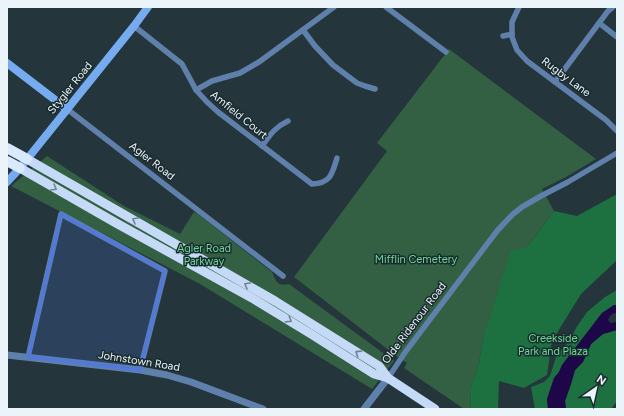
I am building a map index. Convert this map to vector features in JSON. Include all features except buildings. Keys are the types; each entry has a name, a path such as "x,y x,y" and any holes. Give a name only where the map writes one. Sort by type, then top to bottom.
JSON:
{"highway":[{"path":"7,148 275,301 379,366 388,378"},
{"path":"7,161 252,298 374,374 388,378 435,409"}],"main road":[{"name":"Stygler Road","path":"7,182 20,168 148,7"},
{"name":"Agler Road","path":"7,64 67,109"}],"street":[{"path":"196,90 212,81 240,73 259,62 334,7"},
{"path":"386,7 446,52"},
{"path":"503,36 512,34 512,22 519,7"},
{"path":"555,82 612,7"},
{"path":"599,23 617,36"},
{"name":"Amfield Court","path":"134,26 182,64 196,90 206,102 312,184 321,183 328,179 333,172 337,158"},
{"path":"303,30 315,46 333,65 357,83 375,89"},
{"name":"Rugby Lane","path":"512,34 517,50 528,61 606,120 617,131"},
{"name":"Agler Road","path":"67,109 283,276"},
{"path":"262,146 273,132 288,120"},
{"name":"Olde Ridenour Road","path":"364,409 497,231 512,215 526,204 568,182 617,153"},
{"path":"28,357 62,214 165,271 140,370"},
{"name":"Johnstown Road","path":"7,355 140,370 167,375 263,409"}],"highlighted area":[{"path":"61,214 165,271 140,370 28,357"}],"green space":[{"name":"Mifflin Cemetery","path":"449,49 596,159 542,189 554,211 527,247 483,338 479,364 470,389 471,409 464,409 404,368 407,363 294,277 387,151 377,143"},
{"name":"Agler Road Parkway","path":"47,156 124,206 180,234 194,212 198,214 272,272 279,284 289,284 394,361 372,389 200,284 11,186"},
{"path":"617,194 617,260 581,294 552,341 547,375 524,388 499,381 498,409 471,409 470,389 479,364 483,338 511,251 527,247 554,211 577,216"},
{"path":"617,290 617,305 614,305 602,313 562,365 554,378 547,399 548,409 535,409 531,387 544,382 550,376 557,354 569,342 576,328 587,312 605,297"},
{"path":"617,330 617,401 611,409 566,409 565,401 575,370 583,362 591,344 603,334"}],"shaded area":[{"path":"614,305 617,305 617,313 611,315 608,320 611,323 617,322 617,330 603,334 591,344 583,362 575,370 565,401 566,409 548,409 547,399 554,378 562,365 602,313"}],"park label":[{"name":"Creekside Park and Plaza","path":"553,344"}]}
